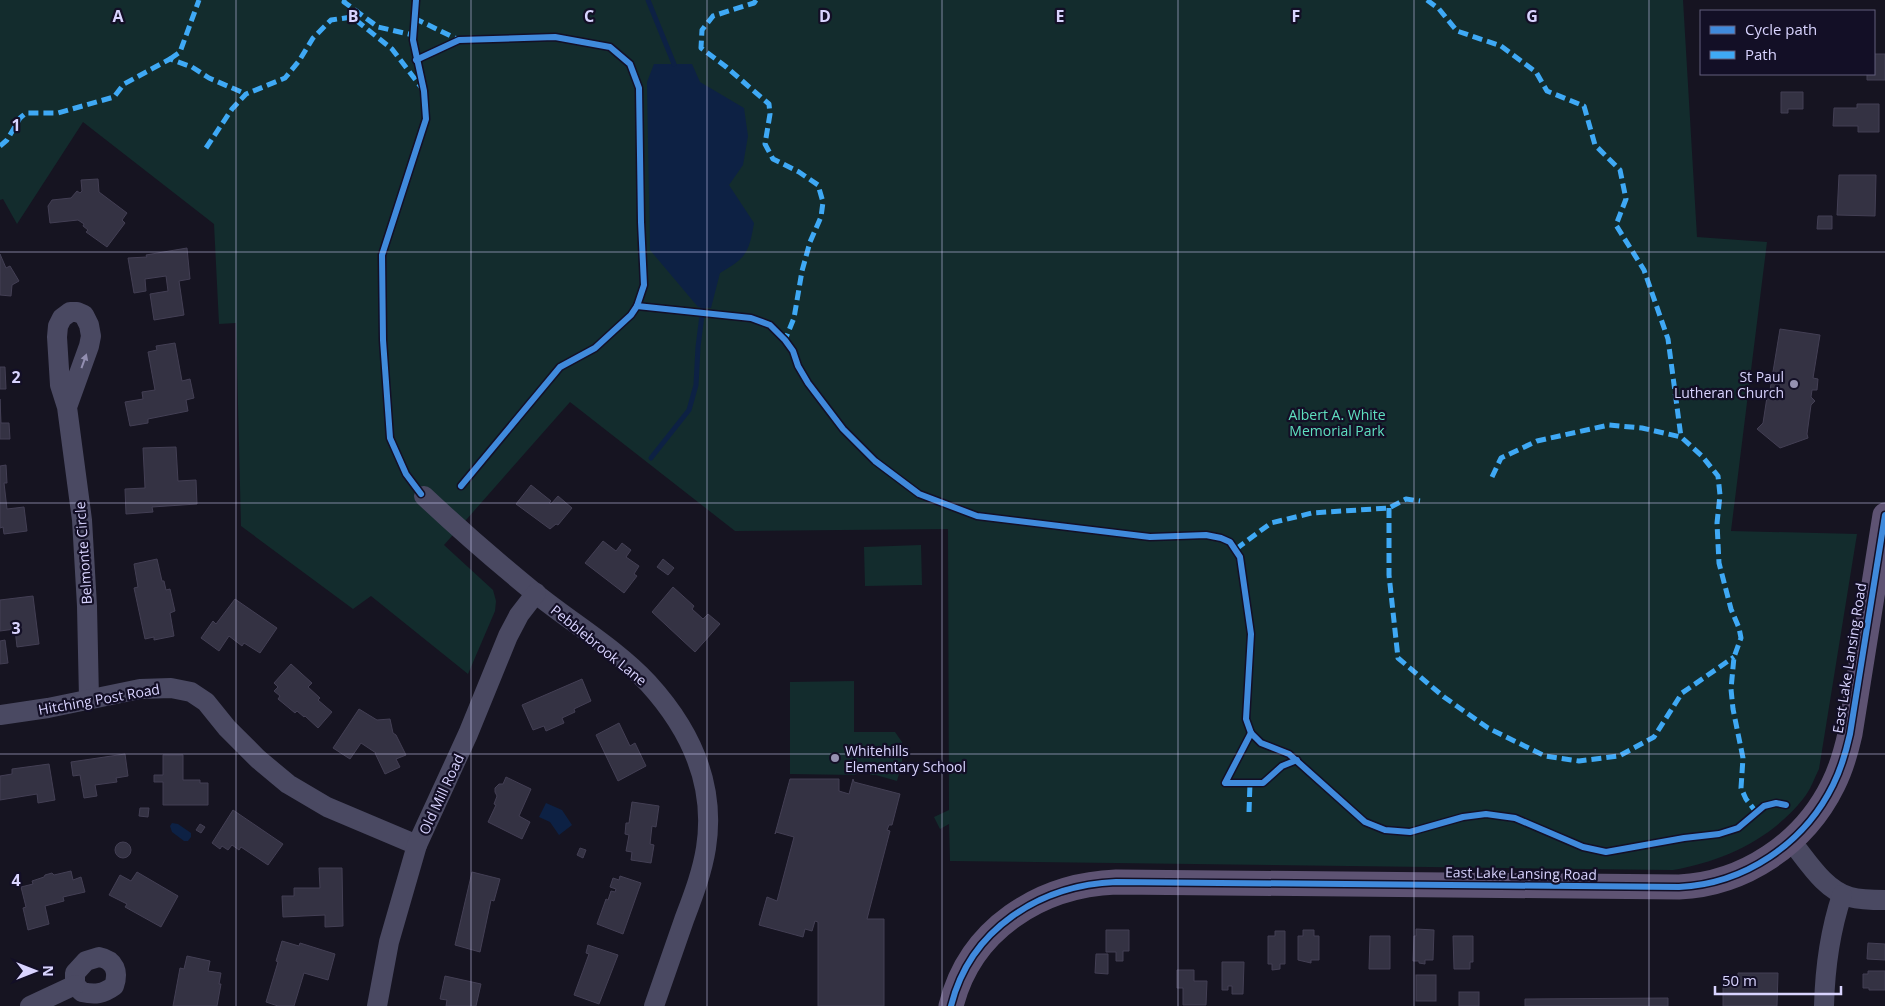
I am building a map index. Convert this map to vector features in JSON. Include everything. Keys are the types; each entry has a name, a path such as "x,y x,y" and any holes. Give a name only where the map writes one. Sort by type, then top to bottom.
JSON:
{"main road":[{"name":"East Lake Lansing Road","path":"951,1006 958,986 972,959 990,935 1028,905 1044,897 1079,886 1116,882 1698,886 1744,872 1776,854 1791,841 1819,809 1833,785 1843,761 1850,734 1885,515"}],"street":[{"name":"Belmonte Circle","path":"67,407 82,520 87,606 89,699"},
{"name":"Pebblebrook Lane","path":"424,496 470,539 536,593 593,636 647,682 675,717 693,749 704,779 708,812 706,846 700,877 654,1006"},
{"name":"Old Mill Road","path":"377,1006 389,942 418,845 468,734 508,636 536,593"},
{"name":"Hitching Post Road","path":"0,715 148,689 171,688 191,692 206,702 227,728 258,759 288,784 327,807 418,845"},
{"path":"1791,841 1824,881 1842,894 1860,899 1885,900"},
{"path":"1824,1006 1827,956 1834,919 1842,894"},
{"path":"30,1006 75,985"}],"green space":[{"name":"Albert A. White Memorial Park","path":"0,0 1683,0 1697,237 1767,242 1731,531 1857,534 1819,769 1803,799 1776,826 1761,837 1710,861 1673,870 950,861 949,824 940,829 934,817 949,810 948,529 735,531 570,402 444,545 493,590 496,601 495,611 468,674 371,596 353,609 241,526 236,323 219,324 214,224 83,122 17,224 3,199 0,200"},
{"path":"921,545 922,585 865,586 864,547"},
{"path":"854,681 854,732 895,732 902,742 902,763 897,781 860,771 855,775 790,774 790,682"}],"water":[{"path":"654,64 692,64 700,82 744,108 748,136 743,165 729,185 754,223 745,254 736,263 720,273 711,308 698,307 650,250 647,82"},
{"path":"546,803 562,810 572,825 559,835 550,822 539,817"},
{"path":"172,823 178,824 191,833 188,841 184,841 172,832 170,826"}],"building":[{"path":"1875,54 1885,54 1885,80 1867,80 1867,75 1875,75"},
{"path":"1781,92 1803,92 1803,109 1788,109 1788,113 1781,113"},
{"path":"1857,104 1879,104 1879,132 1858,132 1858,126 1833,126 1834,108 1857,108"},
{"path":"1839,175 1876,175 1875,216 1837,215"},
{"path":"98,179 99,192 127,213 122,220 125,223 107,247 86,232 88,230 83,226 84,224 78,220 50,223 48,206 52,200 71,198 77,191 80,193 82,191 81,180"},
{"path":"1818,216 1832,216 1832,229 1817,229"},
{"path":"187,248 190,279 179,281 184,315 154,320 150,294 168,291 166,276 145,279 146,291 134,293 128,258 147,257 146,255"},
{"path":"0,254 6,268 10,266 19,281 12,285 11,296 0,295"},
{"name":"St Paul Lutheran Church","path":"1780,329 1820,335 1813,378 1818,379 1817,390 1812,390 1811,397 1815,401 1811,405 1808,438 1780,448 1757,429 1763,423 1767,397 1765,393 1770,390"},
{"path":"175,343 182,381 190,379 194,398 186,400 188,411 148,419 148,423 130,426 125,402 143,399 142,392 155,390 148,352 157,350 156,346"},
{"path":"0,367 5,367 6,389 0,389"},
{"path":"0,399 1,423 9,423 10,439 0,439"},
{"path":"176,447 178,481 196,480 197,504 152,507 153,512 126,514 125,489 145,488 143,448"},
{"path":"6,465 7,483 4,483 7,509 24,507 27,531 4,534 3,527 0,528 0,466"},
{"path":"531,485 551,501 549,503 551,504 558,496 572,508 558,525 556,524 550,529 516,504"},
{"path":"603,541 616,551 622,543 631,550 626,557 639,566 634,574 637,576 624,593 585,563"},
{"path":"157,559 162,581 164,581 166,590 170,589 175,611 170,613 174,636 154,640 154,637 145,639 134,588 138,587 134,564"},
{"path":"663,559 674,568 668,575 657,567"},
{"path":"673,587 694,606 692,609 703,619 708,614 720,624 695,652 652,612"},
{"path":"33,596 39,644 17,647 15,629 0,631 0,600"},
{"path":"235,599 277,628 260,653 244,643 242,646 229,636 219,651 201,638 213,621 216,624"},
{"path":"5,640 8,663 0,664 0,641"},
{"path":"291,664 312,683 308,687 320,698 318,700 332,712 318,728 305,716 297,711 295,713 278,699 280,696 274,691 278,687 274,683"},
{"path":"582,679 591,701 574,709 575,712 562,718 564,723 546,731 544,726 533,730 522,705"},
{"path":"359,709 377,720 390,719 393,733 396,735 406,755 396,759 400,767 385,774 376,753 361,743 350,759 333,748"},
{"path":"619,723 630,746 635,743 646,766 618,781 596,735"},
{"path":"125,754 128,776 116,778 117,782 95,785 97,796 84,798 80,775 73,776 71,762"},
{"path":"163,755 183,755 183,780 200,780 200,783 208,783 208,805 163,805 163,782 154,782 154,775 163,775"},
{"path":"49,764 55,800 38,803 37,794 0,800 0,776 12,774 12,769"},
{"path":"506,777 531,789 519,816 530,822 522,839 488,822 496,805 494,804 497,796 495,788 499,784 503,784"},
{"path":"790,779 839,779 839,791 849,794 853,779 854,782 900,794 892,825 889,825 887,830 890,831 867,919 884,919 884,1006 818,1006 818,922 815,921 812,931 805,929 803,937 759,925 767,897 777,901 794,837 776,832 775,834"},
{"path":"632,802 659,806 656,827 652,826 650,844 654,845 651,863 631,860 632,852 626,851 629,835 625,834 626,823 629,823"},
{"path":"140,808 149,808 148,817 139,816"},
{"path":"233,810 283,844 268,865 241,847 239,850 232,845 228,850 222,846 220,849 212,843"},
{"path":"200,824 205,827 201,833 196,830"},
{"path":"123,842 129,844 131,850 129,856 123,858 117,856 115,850 117,844"},
{"path":"580,848 586,850 583,858 577,855"},
{"path":"319,868 342,868 343,926 325,927 325,915 283,917 282,896 294,896 294,888 320,888"},
{"path":"71,871 73,880 81,877 85,892 63,897 64,901 45,906 49,924 28,930 23,908 26,907 21,887 33,884 32,881 45,875"},
{"path":"137,872 178,896 161,927 125,907 127,904 109,895 120,875 131,881"},
{"path":"472,872 500,879 494,901 491,900 480,952 455,945"},
{"path":"620,876 641,883 623,934 597,924 606,899 608,900 611,891 615,892 616,889 610,887 613,878 619,880"},
{"path":"1416,929 1434,930 1433,960 1425,960 1425,964 1413,961"},
{"path":"1106,930 1129,930 1129,951 1123,951 1123,961 1116,961 1116,952 1106,952"},
{"path":"1303,930 1314,930 1314,936 1319,936 1319,960 1311,960 1311,963 1298,960 1298,936 1303,936"},
{"path":"1275,931 1285,931 1285,964 1280,964 1280,969 1272,970 1272,964 1268,964 1268,936 1275,936"},
{"path":"1370,936 1390,936 1390,969 1369,969"},
{"path":"1453,936 1473,936 1473,962 1470,962 1470,969 1454,969"},
{"path":"282,941 299,946 300,943 335,954 328,980 304,973 294,1006 278,1006 266,1002"},
{"path":"1868,943 1885,944 1885,960 1867,959"},
{"path":"588,945 618,955 599,1004 574,995 589,954 586,953"},
{"path":"1096,954 1108,954 1108,974 1095,973"},
{"path":"187,956 210,961 208,971 221,973 217,1006 173,1006 180,968 184,969"},
{"path":"1222,962 1244,962 1243,994 1232,994 1232,986 1228,986 1228,990 1222,990"},
{"path":"1177,970 1194,970 1194,981 1207,981 1206,1005 1183,1005 1183,988 1177,988"},
{"path":"1868,971 1885,971 1885,990 1863,988 1863,974 1868,974"},
{"path":"1738,973 1778,973 1777,1006 1723,1006 1723,976 1738,976"},
{"path":"1416,975 1436,975 1436,1001 1416,1001"},
{"path":"445,976 481,984 476,1006 446,1006 447,1000 440,999"},
{"path":"1459,992 1479,992 1479,1006 1459,1006"},
{"path":"1668,998 1668,1006 1525,1006 1525,999"}],"waterway":[{"path":"648,0 674,64"},
{"path":"651,458 689,410 696,385 703,307"}],"marked path":[{"path":"170,59 180,52 199,0"},
{"path":"345,0 344,2 378,27 413,35"},
{"path":"756,0 754,3 713,16 702,30 701,48 769,104 770,114 765,144 773,159 799,172 818,185 823,202 821,217 810,242 802,271 794,318 785,340"},
{"path":"1427,0 1439,9 1457,31 1501,46 1536,72 1547,91 1584,106 1595,145 1620,170 1626,199 1616,225 1644,270 1668,339 1681,437"},
{"path":"206,148 232,109 246,94 285,78 299,61 313,38 331,20 352,17 392,49 421,87"},
{"path":"414,18 459,40"},
{"path":"0,146 7,140 20,118 26,113 58,113 114,97 124,84 170,59 192,67 209,78 246,94"},
{"path":"1492,477 1501,458 1537,441 1609,425 1642,428 1681,437 1702,456 1718,476 1720,495 1717,523 1719,563 1741,638 1734,657 1731,689 1743,758 1741,788 1746,799 1756,812"},
{"path":"1236,549 1271,523 1312,513 1389,508 1406,499 1420,501"},
{"path":"1389,508 1389,575 1398,658 1444,697 1488,728 1545,756 1579,761 1619,756 1654,737 1682,693 1734,657"},
{"path":"1249,812 1250,783"}],"cycle path":[{"path":"416,0 413,40 424,91 426,119 382,255 383,340 390,438 406,474 421,494"},
{"path":"416,60 459,40 555,37 610,47 630,64 639,88 644,285 637,306 631,315 595,348 560,367 461,486"},
{"path":"637,306 751,318 770,325 793,351 798,366 808,383 843,429 875,461 919,494 977,516 1150,537 1206,535 1230,542 1240,557 1251,634 1246,719 1251,733 1261,743 1289,754 1365,822 1385,830 1410,832 1463,817 1486,814 1515,818 1583,847 1606,852 1684,838 1719,834 1738,828 1764,806 1776,803 1786,805"},
{"path":"951,1006 960,979 974,955 992,934 1012,916 1035,902 1061,892 1088,885 1116,882 1679,887 1703,884 1749,869 1770,857 1806,825 1821,806 1838,773 1850,734 1885,515"},
{"path":"1251,733 1225,783 1263,783 1282,766 1297,760"}],"place":[{"name":"St Paul Lutheran Church","path":"1794,384"},
{"name":"Whitehills Elementary School","path":"835,758"}]}
